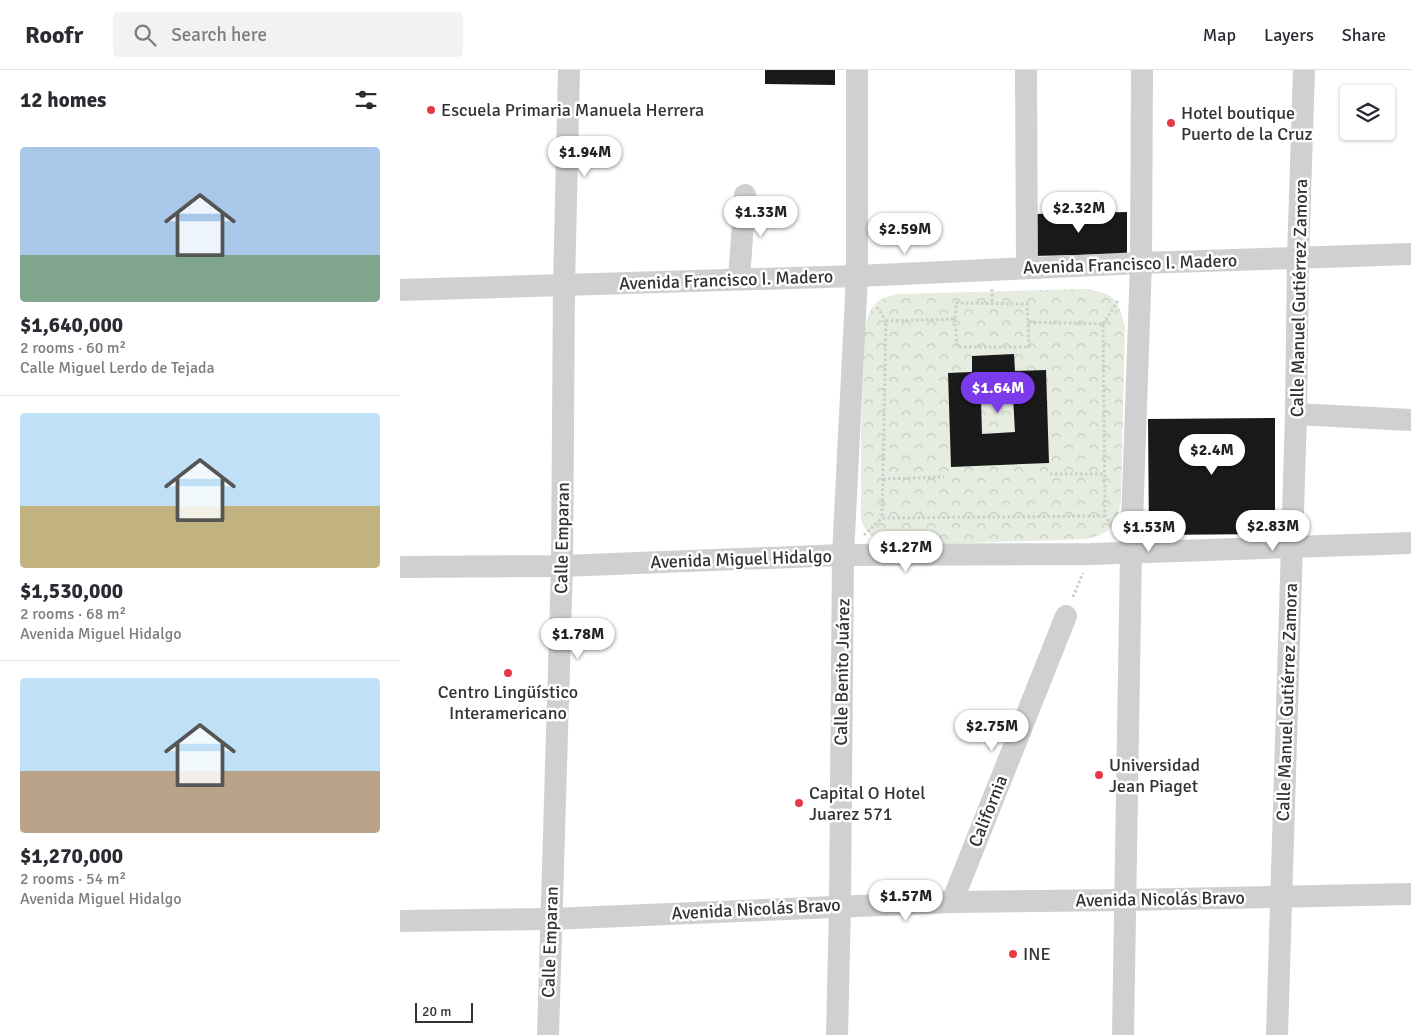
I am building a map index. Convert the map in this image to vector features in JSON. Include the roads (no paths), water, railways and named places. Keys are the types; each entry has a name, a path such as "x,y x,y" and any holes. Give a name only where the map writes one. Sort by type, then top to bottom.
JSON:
{"street":[{"name":"Calle Emparan","path":"548,1035 562,566 564,285 569,70"},
{"name":"Calle Benito Juárez","path":"837,1035 843,555 857,276 856,70"},
{"path":"1026,70 1027,268"},
{"path":"1123,1035 1131,552 1141,263 1142,70"},
{"name":"Calle Manuel Gutiérrez Zamora","path":"1277,1035 1296,414 1298,258 1304,70"},
{"path":"739,279 745,195"},
{"name":"Avenida Francisco I. Madero","path":"400,290 857,276 1141,263 1411,254"},
{"path":"1296,414 1411,420"},
{"name":"Avenida Miguel Hidalgo","path":"400,567 562,566 843,555 1091,554 1411,543"},
{"name":"California","path":"952,902 1066,616"},
{"name":"Avenida Nicolás Bravo","path":"400,921 551,918 952,902 1411,894"}],"place":[{"name":"Escuela Primaria Manuela Herrera","path":"431,110"},
{"name":"Hotel boutique Puerto de la Cruz","path":"1171,123"},
{"name":"Centro Lingüístico Interamericano","path":"508,673"},
{"name":"Universidad Jean Piaget","path":"1099,775"},
{"name":"Capital O Hotel Juarez 571","path":"799,803"},
{"name":"INE","path":"1013,954"}]}
